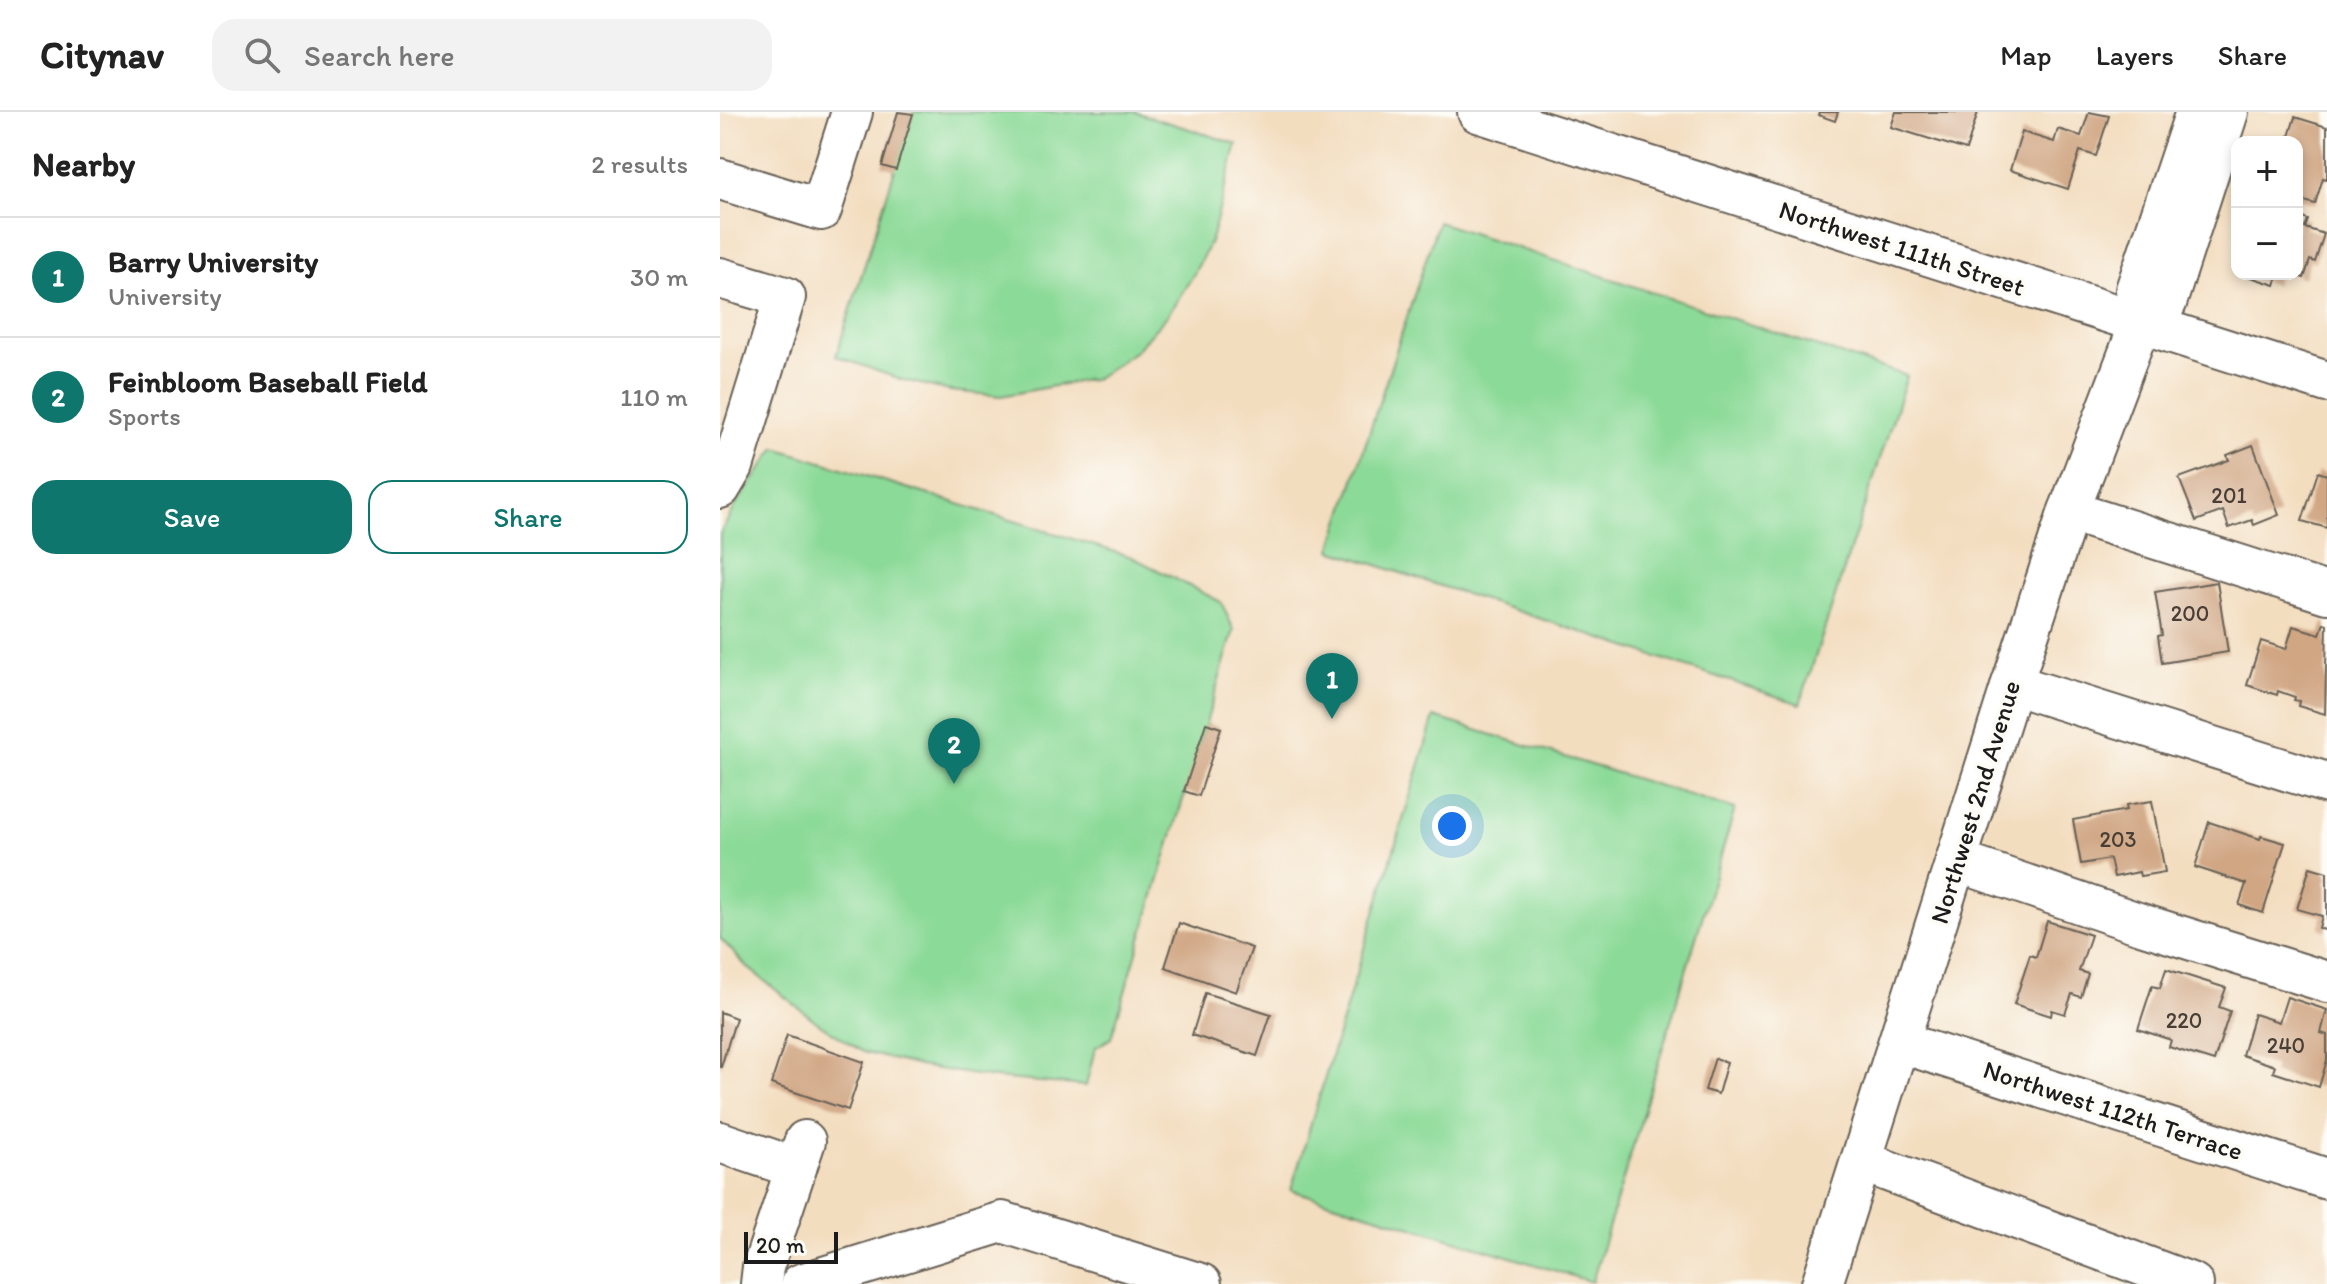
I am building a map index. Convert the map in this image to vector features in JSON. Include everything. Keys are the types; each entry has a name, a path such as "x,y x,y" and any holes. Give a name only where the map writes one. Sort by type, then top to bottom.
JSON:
{"street":[{"path":"720,179 821,210 852,112"},
{"name":"Northwest 111th Street","path":"1478,112 2327,382"},
{"name":"Northwest 2nd Avenue","path":"1822,1284 2069,511 2140,324 2136,290 2196,112"},
{"name":"Northwest 2nd Avenue","path":"2140,324 2166,303 2228,112"},
{"path":"720,278 785,297 726,477"},
{"path":"2069,511 2327,593"},
{"path":"2012,684 2327,783"},
{"path":"1956,861 2141,924 2327,982"},
{"name":"Northwest 112th Terrace","path":"1899,1042 2327,1179"},
{"path":"720,1142 800,1154 763,1267 761,1284"},
{"path":"1861,1161 2193,1284"},
{"path":"801,1284 1002,1222 1201,1284"}],"green space":[{"path":"913,112 1135,112 1237,144 1211,240 1167,316 1135,351 1097,378 1001,396 950,391 899,379 836,356"},
{"path":"1438,222 1907,376 1800,704 1331,550"},
{"path":"776,448 1132,557 1221,602 1234,630 1111,1038 1095,1048 1086,1086 995,1078 919,1066 863,1052 818,1023 747,967 720,938 720,534 737,503"},
{"path":"1434,717 1735,809 1592,1282 1291,1190"}],"building":[{"path":"898,112 913,114 896,170 882,166"},
{"path":"1819,112 1838,112 1835,121 1818,115"},
{"path":"1896,112 1978,112 1966,150 1891,127"},
{"path":"2089,112 2109,116 2096,156 2080,151 2068,189 2010,170 2022,132 2054,142 2058,129 2081,136"},
{"path":"2295,117 2327,127 2327,179 2323,178 2315,204 2303,201 2303,136 2289,136"},
{"path":"2303,218 2308,220 2305,228 2324,234 2315,262 2310,260 2304,278"},
{"path":"2260,280 2277,280 2275,285"},
{"path":"2253,445 2279,515 2254,525 2252,520 2229,528 2223,511 2196,521 2179,478 2229,460 2227,455"},
{"path":"2318,472 2327,475 2327,528 2302,521"},
{"path":"2217,582 2228,652 2162,663 2158,636 2162,635 2155,592"},
{"path":"2324,623 2327,624 2325,714 2298,706 2299,701 2294,700 2295,697 2278,691 2277,695 2247,685 2261,641 2286,649 2293,626 2320,634"},
{"path":"1206,723 1221,728 1199,796 1184,791"},
{"path":"2152,801 2165,872 2140,876 2139,872 2114,877 2110,859 2081,864 2073,820 2127,810 2126,805"},
{"path":"2209,822 2260,839 2261,836 2285,843 2263,913 2239,905 2246,884 2195,867"},
{"path":"2310,867 2327,872 2327,931 2319,928 2322,916 2297,909"},
{"path":"2047,921 2091,935 2079,971 2088,974 2081,997 2072,994 2065,1014 2052,1010 2051,1016 2014,1004 2030,955 2036,957"},
{"path":"1179,923 1252,948 1236,992 1165,967"},
{"path":"2166,969 2226,988 2219,1007 2230,1011 2214,1061 2169,1047 2171,1040 2138,1029 2152,986 2160,988"},
{"path":"1205,993 1271,1014 1257,1056 1192,1035"},
{"path":"2287,997 2327,1010 2321,1033 2327,1035 2327,1060 2319,1087 2273,1072 2275,1066 2242,1055 2254,1014 2279,1022"},
{"path":"720,1012 736,1018 721,1067 720,1067"},
{"path":"787,1035 864,1062 848,1110 771,1084"},
{"path":"1715,1058 1727,1062 1718,1094 1705,1090"}],"place":[{"name":"Barry University","path":"1332,719"},
{"name":"Feinbloom Baseball Field","path":"954,784"}]}
